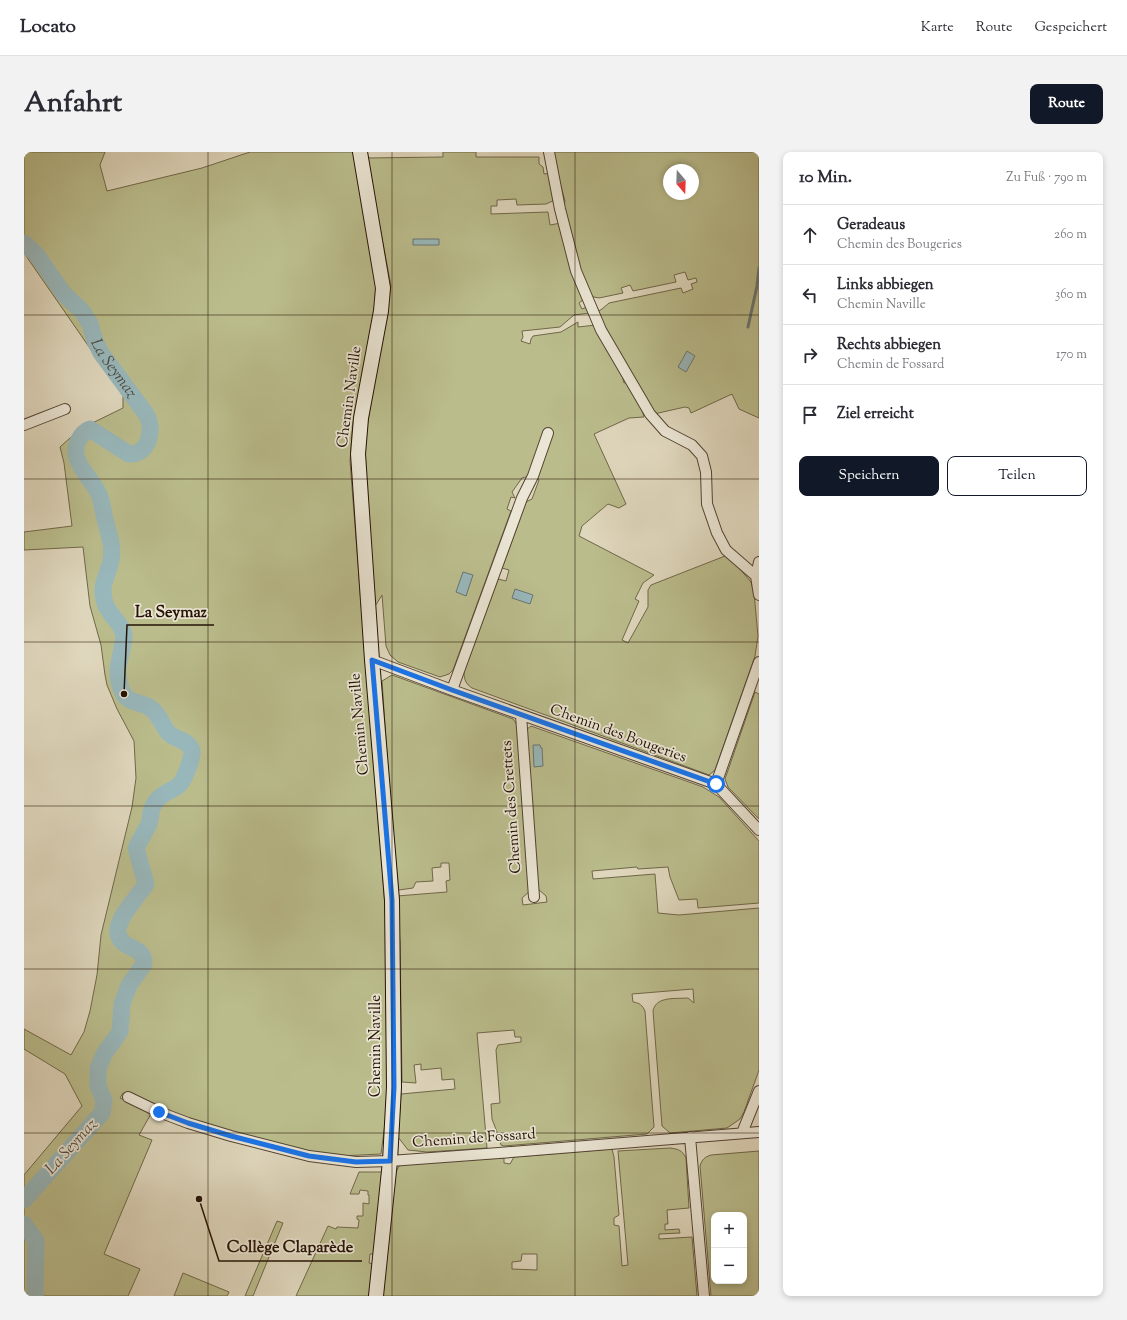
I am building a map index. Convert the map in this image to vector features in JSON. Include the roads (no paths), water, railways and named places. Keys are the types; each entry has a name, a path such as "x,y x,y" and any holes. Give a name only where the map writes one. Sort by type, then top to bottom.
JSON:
{"street":[{"name":"Chemin Naville","path":"360,152 383,288 381,311 361,418 358,454 372,660 392,900 394,1087 390,1161 376,1296"},
{"path":"549,152 560,209 576,271 601,330 650,414 665,431 692,445 702,456 706,472 707,504 718,533 726,550 756,576"},
{"path":"24,425 65,409"},
{"path":"452,690 522,498 533,476 548,433"},
{"path":"759,562 756,576 759,595"},
{"name":"Chemin des Bougeries","path":"372,660 521,715 716,784 759,830"},
{"path":"716,784 759,662"},
{"name":"Chemin des Crettets","path":"521,715 534,897"},
{"path":"742,1133 759,1091"},
{"name":"Chemin de Fossard","path":"128,1097 188,1123 231,1136 302,1154 356,1162 390,1161 759,1132"},
{"path":"690,1137 704,1296"}],"water":[{"path":"413,239 439,239 439,245 413,245"},
{"path":"687,351 695,356 686,372 678,367"},
{"path":"463,572 473,575 466,596 456,592"},
{"path":"515,589 533,595 530,604 512,598"},
{"path":"533,745 540,745 542,748 543,766 534,767"}],"waterway":[{"name":"La Seymaz","path":"24,243 36,254 64,294 82,311 90,324 95,341 101,353 149,420 150,434 146,446 136,453 129,454 90,429 80,437 76,449 76,456 100,497 111,543 112,554 110,566 103,586 103,597 109,612 119,624 123,632 124,638 118,671 120,687 128,699 146,705 153,710 159,717 165,729 174,737 188,744 192,750 190,761 183,780 178,786 161,796 155,802 152,808 149,824 136,848 146,884 124,914 118,927 118,933 123,943 140,953 143,957 144,964 129,985 122,1004 120,1031 104,1054 98,1069 98,1086 104,1100 102,1113 24,1200"},
{"path":"748,327 757,286 759,268"},
{"name":"La Seymaz","path":"24,1224 36,1241 35,1296"}],"place":[{"name":"La Seymaz","path":"124,694"},
{"name":"Collège Claparède","path":"199,1199"}]}
